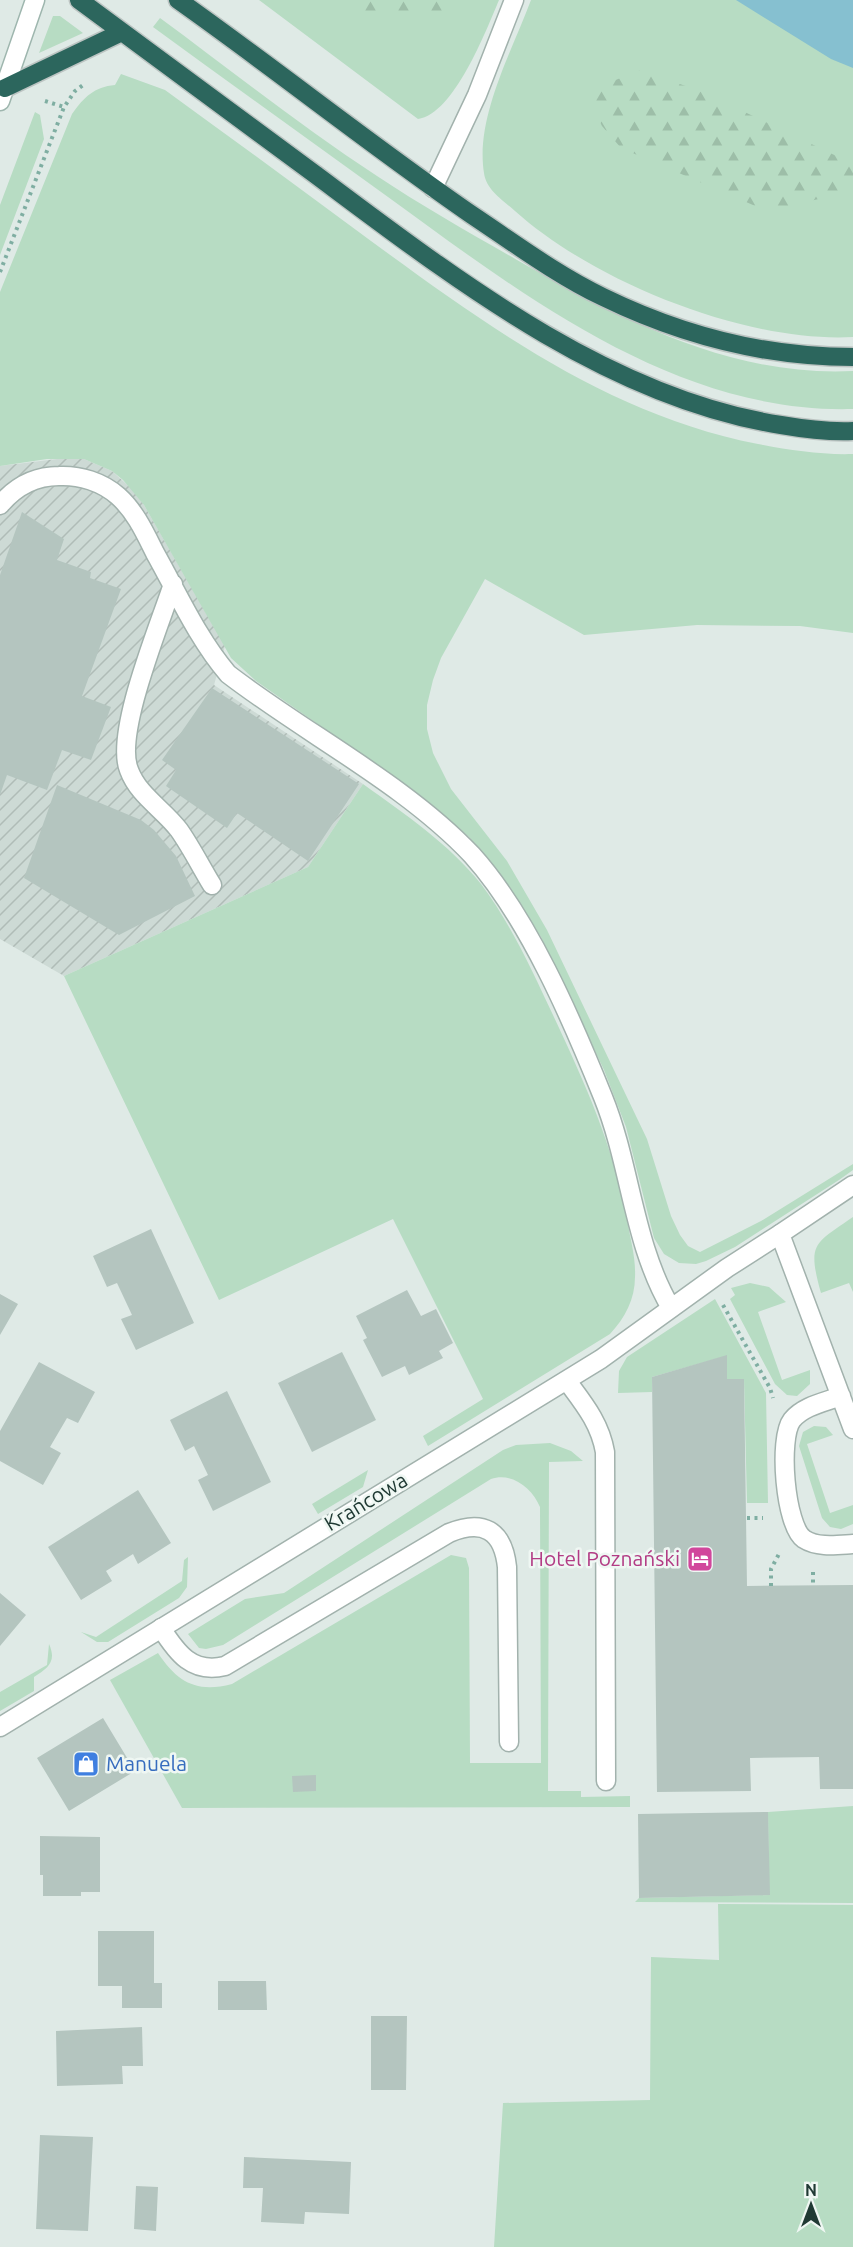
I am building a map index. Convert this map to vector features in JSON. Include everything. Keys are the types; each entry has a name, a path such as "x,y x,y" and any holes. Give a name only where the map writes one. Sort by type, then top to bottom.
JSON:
{"highway":[{"path":"79,0 360,208 481,292 557,341 615,373 675,399 738,418 802,428 853,431"},
{"path":"178,0 433,188 521,248 613,301 694,333 755,350 819,357 853,357"},
{"path":"2,94 122,32"}],"street":[{"path":"2,94 35,0"},
{"path":"433,188 477,95 514,0"},
{"path":"0,505 16,489 31,481 51,476 72,475 105,486 130,510 216,660 228,674 422,811 471,855 509,904 541,960 603,1095 618,1138 649,1258 671,1308"},
{"path":"173,584 130,717 125,753 129,770 138,786 178,829 212,885"},
{"name":"Krańcowa","path":"0,1727 567,1381 727,1268 853,1185"},
{"path":"780,1234 853,1430"},
{"path":"567,1381 595,1419 602,1434 604,1452 606,1781"},
{"path":"841,1396 804,1410 792,1419 785,1435 783,1454 794,1528 802,1538 814,1544 853,1544"},
{"path":"161,1628 186,1661 213,1669 225,1666 449,1533 460,1528 489,1530 500,1538 506,1552 509,1742"}],"path":[{"path":"0,272 64,107 75,91 92,79"},
{"path":"42,100 64,107"},
{"path":"747,1518 772,1518"},
{"path":"771,1586 771,1569 780,1552"}],"shaded area":[{"path":"65,458 84,459 112,471 134,491 144,505 225,646 214,685 363,784 308,867 64,976 0,939 0,466"}],"green space":[{"path":"259,0 499,0 477,50 456,87 444,103 431,114 418,119"},
{"path":"346,0 447,0 445,14 366,14"},
{"path":"531,0 853,0 853,337 811,336 766,330 674,303 628,284 586,261 548,237 496,195 485,179 483,152 485,130 497,85"},
{"path":"53,16 60,16 83,33 39,53"},
{"path":"160,18 349,157 411,198 517,260 636,323 720,354 763,364 807,370 853,371 853,409 788,405 725,392 664,370 605,342 493,272 153,27"},
{"path":"641,70 705,93 853,164 853,191 767,211 621,148 602,126 585,92"},
{"path":"121,74 165,90 461,305 507,336 602,390 704,431 781,448 817,453 853,454 853,633 800,626 697,625 584,635 485,579 441,658 427,705 427,729 433,753 451,789 507,861 547,930 647,1139 671,1216 688,1246 700,1252 761,1221 853,1164 853,1170 839,1180 735,1247 696,1264 679,1263 664,1254 654,1238 626,1127 604,1070 541,937 487,857 469,837 422,797 256,681 231,658 144,505 123,480 112,471 84,459 47,459 0,466 0,292 72,114 90,94 101,88 115,85"},
{"path":"35,112 40,115 44,139 0,255 0,205"},
{"path":"363,784 426,830 455,856 481,884 511,931 553,1015 606,1139 621,1191 635,1263 635,1285 631,1300 625,1315 610,1334 428,1446 423,1436 483,1399 393,1219 219,1300 64,976 308,867"},
{"path":"853,1217 853,1292 849,1283 821,1293 815,1264 817,1246 830,1233"},
{"path":"750,1283 769,1287 786,1302 758,1312 782,1380 810,1370 810,1384 797,1396 787,1395 775,1384 730,1299 735,1295 731,1288"},
{"path":"715,1299 766,1393 768,1503 747,1503 744,1379 727,1379 726,1356 652,1377 652,1392 618,1393 619,1371 627,1357"},
{"path":"814,1426 826,1427 833,1435 807,1444 830,1513 853,1505 853,1524 841,1529 830,1527 822,1518 799,1446 803,1432"},
{"path":"550,1443 571,1451 583,1461 549,1462 548,1791 581,1791 581,1797 630,1796 630,1807 182,1808 110,1680 158,1653 173,1672 189,1683 208,1687 232,1684 451,1555 466,1558 469,1568 470,1763 541,1763 540,1507 527,1488 514,1480 499,1477 491,1479 223,1645 206,1649 199,1648 188,1634 245,1599 284,1593 503,1450 516,1445"},
{"path":"368,1470 363,1487 318,1514 312,1504"},
{"path":"188,1557 187,1587 179,1598 108,1642 97,1642 81,1632 96,1637 182,1581 184,1560"},
{"path":"49,1644 52,1655 50,1664 34,1677 34,1691 0,1711 0,1692 47,1665"},
{"path":"853,1806 853,1903 635,1902 639,1898 769,1895 768,1812"},
{"path":"718,1904 853,1905 853,2247 494,2247 503,2103 650,2100 651,1957 719,1960"}],"water":[{"path":"736,0 853,0 853,68 831,59"}],"building":[{"path":"22,512 64,539 57,560 91,572 90,578 121,589 82,696 111,707 91,760 62,750 47,790 7,775 0,795 0,575"},
{"path":"212,688 359,784 308,861 237,813 227,828 166,786 176,770 162,760"},
{"path":"57,785 141,820 154,830 176,856 195,896 119,935 24,878"},
{"path":"151,1229 194,1323 136,1350 121,1319 132,1315 117,1283 107,1287 93,1256"},
{"path":"407,1290 421,1316 436,1309 453,1343 439,1351 443,1358 409,1375 405,1366 382,1377 363,1340 367,1338 356,1316"},
{"path":"0,1294 18,1304 0,1335"},
{"path":"342,1352 376,1420 312,1452 278,1383"},
{"name":"Hotel Poznański","path":"727,1355 727,1379 744,1379 747,1586 853,1585 853,1789 820,1789 819,1757 750,1758 751,1791 657,1792 652,1377"},
{"path":"39,1362 95,1392 78,1423 67,1418 50,1447 61,1453 43,1485 0,1461 0,1431"},
{"path":"227,1391 271,1482 213,1511 198,1480 208,1475 194,1446 185,1451 170,1420"},
{"path":"138,1490 171,1543 138,1564 133,1554 106,1571 112,1581 81,1600 48,1547"},
{"path":"0,1593 26,1615 0,1646"},
{"name":"Manuela","path":"103,1718 135,1771 69,1811 37,1758"},
{"path":"316,1775 316,1791 293,1792 292,1776"},
{"path":"768,1812 770,1895 639,1898 638,1814"},
{"path":"40,1836 100,1837 100,1892 81,1892 81,1896 43,1896 43,1875 40,1875"},
{"path":"98,1931 154,1931 154,1983 162,1983 162,2008 122,2008 122,1986 98,1986"},
{"path":"218,1981 266,1981 267,2010 218,2010"},
{"path":"371,2016 407,2016 406,2090 371,2090"},
{"path":"142,2027 143,2066 122,2066 123,2084 57,2086 56,2031"},
{"path":"40,2135 93,2137 88,2231 36,2229"},
{"path":"244,2157 351,2162 349,2214 305,2212 304,2224 261,2222 263,2188 243,2188"},
{"path":"136,2186 158,2187 156,2231 134,2229"}],"place":[{"name":"Hotel Poznański","path":"700,1559"},
{"name":"Manuela","path":"86,1764"}]}
